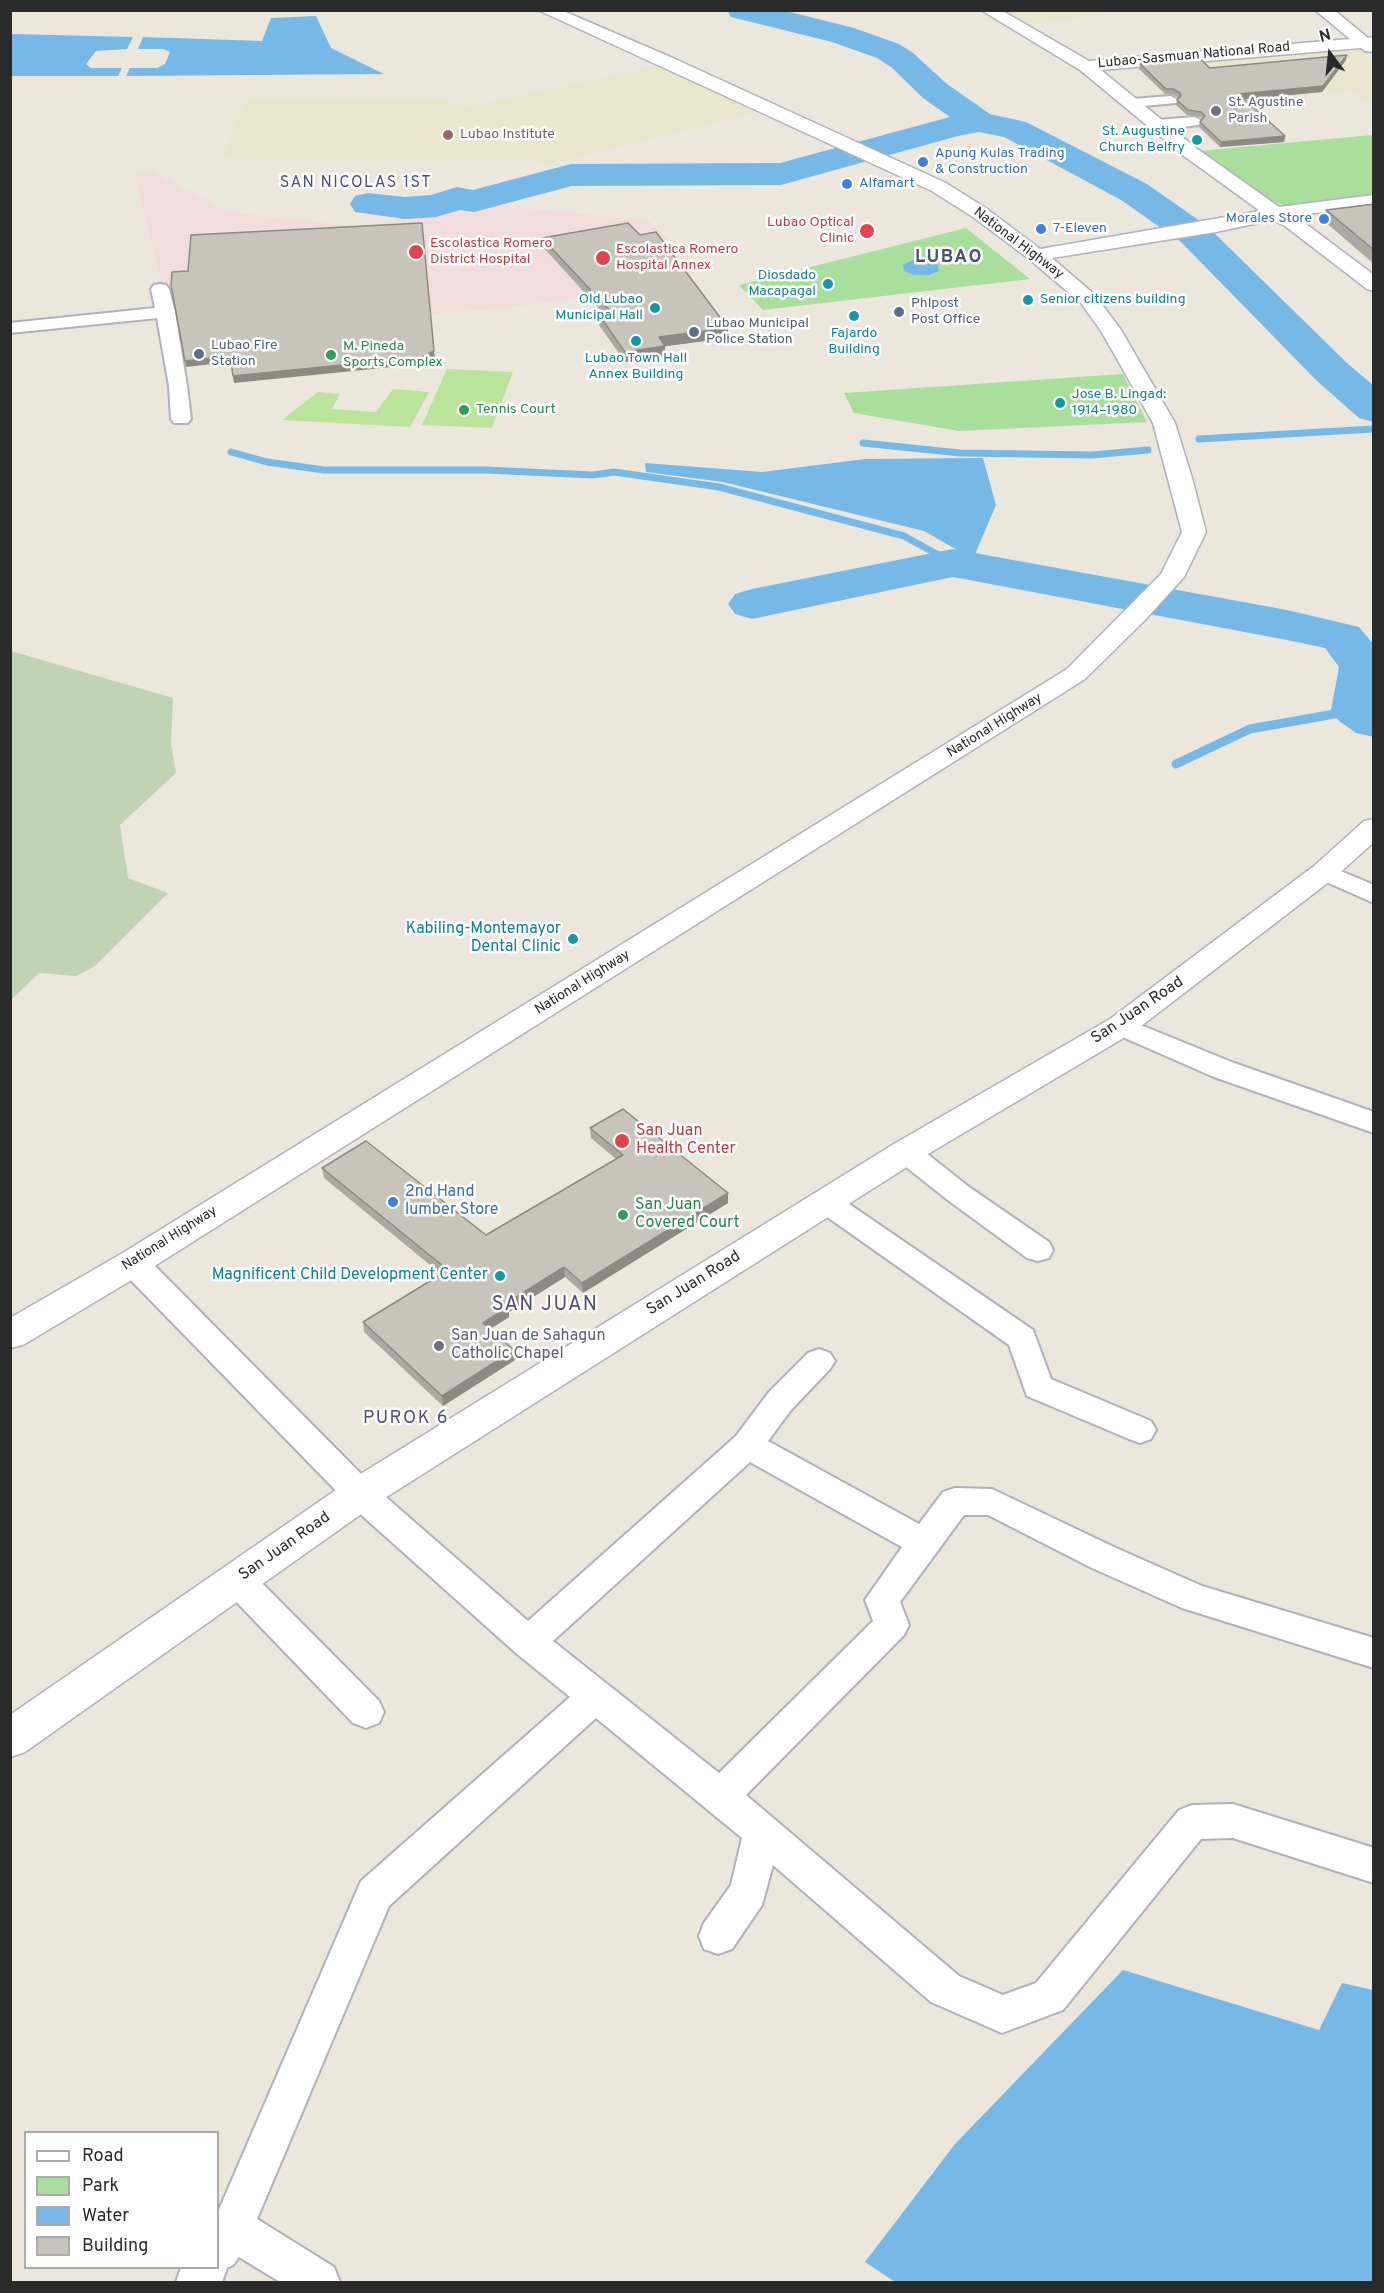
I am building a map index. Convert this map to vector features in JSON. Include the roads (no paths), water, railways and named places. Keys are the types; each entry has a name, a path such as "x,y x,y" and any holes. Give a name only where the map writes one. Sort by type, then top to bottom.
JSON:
{"main road":[{"name":"National Highway","path":"10,1335 133,1263 1076,674 1172,577 1194,532 1182,478 1164,423 1111,330 1088,299 1036,255 939,187 856,147 546,10"},
{"path":"989,10 1086,66 1190,152 1277,214 1292,222 1374,285"},
{"path":"1323,10 1371,45"},
{"name":"Lubao-Sasmuan National Road","path":"1086,66 1371,45"},
{"path":"1036,255 1277,214 1374,201"},
{"name":"San Juan Road","path":"10,1739 360,1494 906,1152 1121,1026 1324,872 1374,827"}],"street":[{"path":"1132,103 1171,100"},
{"path":"1158,125 1194,122"},
{"path":"160,290 181,419"},
{"path":"10,328 165,312"},
{"path":"1324,872 1374,895"},
{"path":"1121,1026 1224,1070 1374,1123"},
{"path":"906,1152 959,1194 1038,1250"},
{"path":"825,1202 1022,1338 1038,1387 1140,1430"},
{"path":"133,1263 360,1494 528,1642 720,1796 945,1989 1002,2014 1050,1997 1192,1822 1233,1821 1374,1866"},
{"path":"528,1642 747,1445 780,1401 819,1361"},
{"path":"747,1445 924,1544"},
{"path":"720,1796 892,1625 882,1600 955,1501 992,1502 1104,1558 1194,1598 1374,1653"},
{"path":"238,1581 366,1712"},
{"path":"319,2283 225,2239 375,1894 595,1697"},
{"path":"718,1936 748,1892 762,1832"},
{"path":"197,2283 205,2269"}],"water":[{"path":"316,16 331,48 384,74 126,76 130,68 157,68 165,64 170,52 163,49 138,49 143,37 262,41 271,18"},
{"path":"11,34 133,37 127,49 96,51 86,64 91,68 122,68 118,76 11,76"},
{"path":"913,260 938,265 939,271 929,275 914,275 904,271 903,265"},
{"path":"983,458 996,505 973,559 924,531 723,482 646,472 645,463 762,472 865,459"},
{"path":"1123,1970 1319,2030 1342,1983 1373,1990 1373,2282 895,2282 865,2262 955,2144"}],"waterway":[{"path":"742,10 843,35 888,51 902,60 935,91 979,122"},
{"path":"368,204 405,208 436,206 457,198 474,201 571,175 781,174 955,126 979,122"},
{"path":"979,122 1014,129 1134,192 1194,234 1332,372 1374,409"},
{"path":"1199,439 1374,429"},
{"path":"863,443 960,453 1092,455 1148,450"},
{"path":"231,452 267,462 324,470 486,470 593,475 614,472 719,487 904,536 953,563"},
{"path":"752,604 953,563 1287,625 1342,637 1364,667 1357,710 1374,722"},
{"path":"1176,764 1250,729 1357,710"}],"place":[{"name":"St. Agustine Parish","path":"1216,111"},
{"name":"Lubao Institute","path":"448,135"},
{"name":"St. Augustine Church Belfry","path":"1197,140"},
{"name":"Apung Kulas Trading & Construction","path":"923,162"},
{"name":"Alfamart","path":"847,184"},
{"name":"Morales Store","path":"1324,219"},
{"name":"7-Eleven","path":"1041,229"},
{"name":"Lubao Optical Clinic","path":"867,231"},
{"name":"Escolastica Romero District Hospital","path":"416,252"},
{"name":"Escolastica Romero Hospital Annex","path":"603,258"},
{"name":"Diosdado Macapagal","path":"828,284"},
{"name":"Senior citizens building","path":"1028,300"},
{"name":"Old Lubao Municipal Hall","path":"655,308"},
{"name":"Phlpost Post Office","path":"899,312"},
{"name":"Fajardo Building","path":"854,316"},
{"name":"Lubao Municipal Police Station","path":"694,332"},
{"name":"Lubao Town Hall Annex Building","path":"636,341"},
{"name":"Lubao Fire Station","path":"199,354"},
{"name":"M. Pineda Sports Complex","path":"331,355"},
{"name":"Jose B. Lingad: 1914–1980","path":"1060,403"},
{"name":"Tennis Court","path":"464,410"},
{"name":"Kabiling-Montemayor Dental Clinic","path":"573,939"},
{"name":"San Juan Health Center","path":"622,1141"},
{"name":"2nd Hand lumber Store","path":"393,1202"},
{"name":"San Juan Covered Court","path":"623,1215"},
{"name":"Magnificent Child Development Center","path":"500,1276"},
{"name":"San Juan de Sahagun Catholic Chapel","path":"439,1346"}],"district":[{"name":"SAN NICOLAS 1ST","path":"356,184"},
{"name":"LUBAO","path":"949,258"},
{"name":"SAN JUAN","path":"545,1306"},
{"name":"PUROK 6","path":"406,1419"}]}
